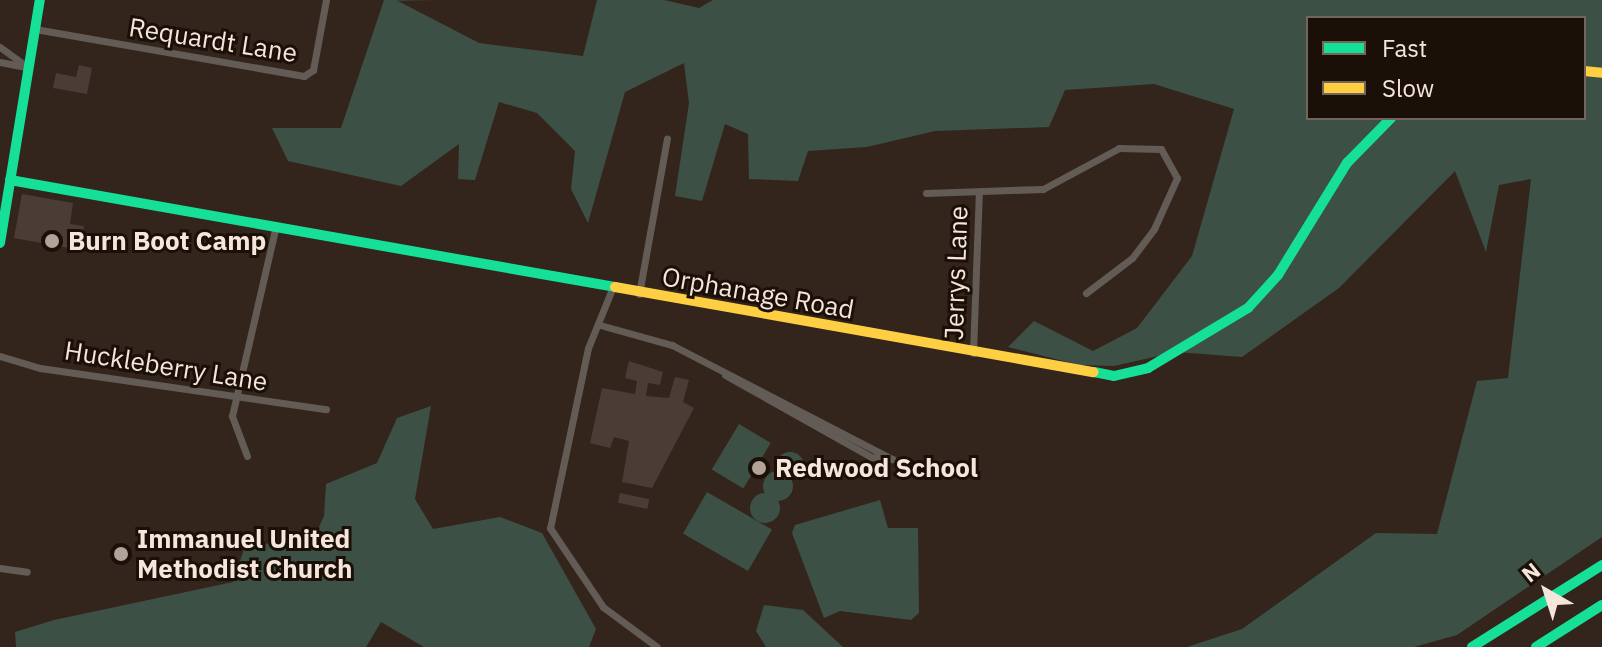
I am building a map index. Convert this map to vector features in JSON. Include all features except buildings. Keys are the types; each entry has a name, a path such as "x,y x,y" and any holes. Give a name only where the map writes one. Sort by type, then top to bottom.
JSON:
{"main road":[{"path":"0,243 40,0"},
{"name":"Orphanage Road","path":"10,180 973,355 1114,376 1148,368 1218,329 1271,285 1347,163 1389,120"},
{"path":"1472,647 1602,565"},
{"path":"1536,647 1602,605"}],"street":[{"name":"Requardt Lane","path":"35,29 304,76 313,70 326,0"},
{"path":"0,47 28,67"},
{"path":"0,62 28,67"},
{"path":"639,294 667,138"},
{"path":"926,193 1053,186 1119,148 1154,147 1166,153 1177,178 1154,229 1132,258 1086,293"},
{"name":"Jerrys Lane","path":"973,355 979,192"},
{"path":"247,456 232,423 235,398 275,230"},
{"path":"612,289 600,325 588,348 550,528 603,607 657,647"},
{"path":"600,325 672,345 871,457 892,459 738,377 724,373"},
{"name":"Huckleberry Lane","path":"0,356 40,368 326,409"},
{"path":"0,568 27,572"}],"green space":[{"path":"384,0 396,0 479,43 583,56 597,0 664,0 699,8 713,0 1602,0 1602,537 1457,635 1414,647 1187,647 1242,629 1376,533 1437,534 1477,381 1508,378 1531,179 1499,185 1486,252 1455,171 1339,288 1242,357 1176,352 1114,366 1079,365 1008,347 1034,321 1093,351 1137,328 1192,256 1234,109 1154,84 1065,90 1049,127 935,131 867,147 808,151 798,181 749,179 748,134 725,124 702,201 675,196 689,103 684,63 625,92 588,223 571,189 575,151 537,113 499,102 475,180 458,179 459,144 401,186 288,161 272,128 341,128"},
{"path":"431,406 415,499 433,529 500,517 542,533 596,629 589,647 424,647 381,622 366,647 16,647 15,632 54,620 233,582 247,540 308,551 324,516 326,484 377,463 397,418"},
{"path":"739,424 771,443 743,488 712,469"},
{"path":"790,452 800,456 804,466 800,476 790,480 780,476 776,466 780,456"},
{"path":"778,471 784,472 792,480 792,492 784,500 778,501 772,500 764,492 763,486 764,480 772,472"},
{"path":"707,492 772,530 748,571 683,534"},
{"path":"765,493 771,494 779,502 779,514 771,522 765,523 759,522 751,514 750,508 751,502 759,494"},
{"path":"880,500 888,528 918,528 919,613 911,620 840,611 824,618 792,533 795,525"},
{"path":"764,605 803,610 843,647 766,647 756,631"}],"traffic: fast":[{"path":"0,243 40,0"},
{"path":"1094,372 1114,376 1148,368 1248,308 1278,275 1347,163 1389,120"},
{"path":"10,180 615,287"},
{"path":"1472,647 1602,565"},
{"path":"1536,647 1602,605"}],"traffic: slow":[{"path":"1586,71 1602,73"},
{"path":"615,287 1094,372"}],"place":[{"name":"Burn Boot Camp","path":"52,241"},
{"name":"Redwood School","path":"759,468"},
{"name":"Immanuel United Methodist Church","path":"121,554"}]}
